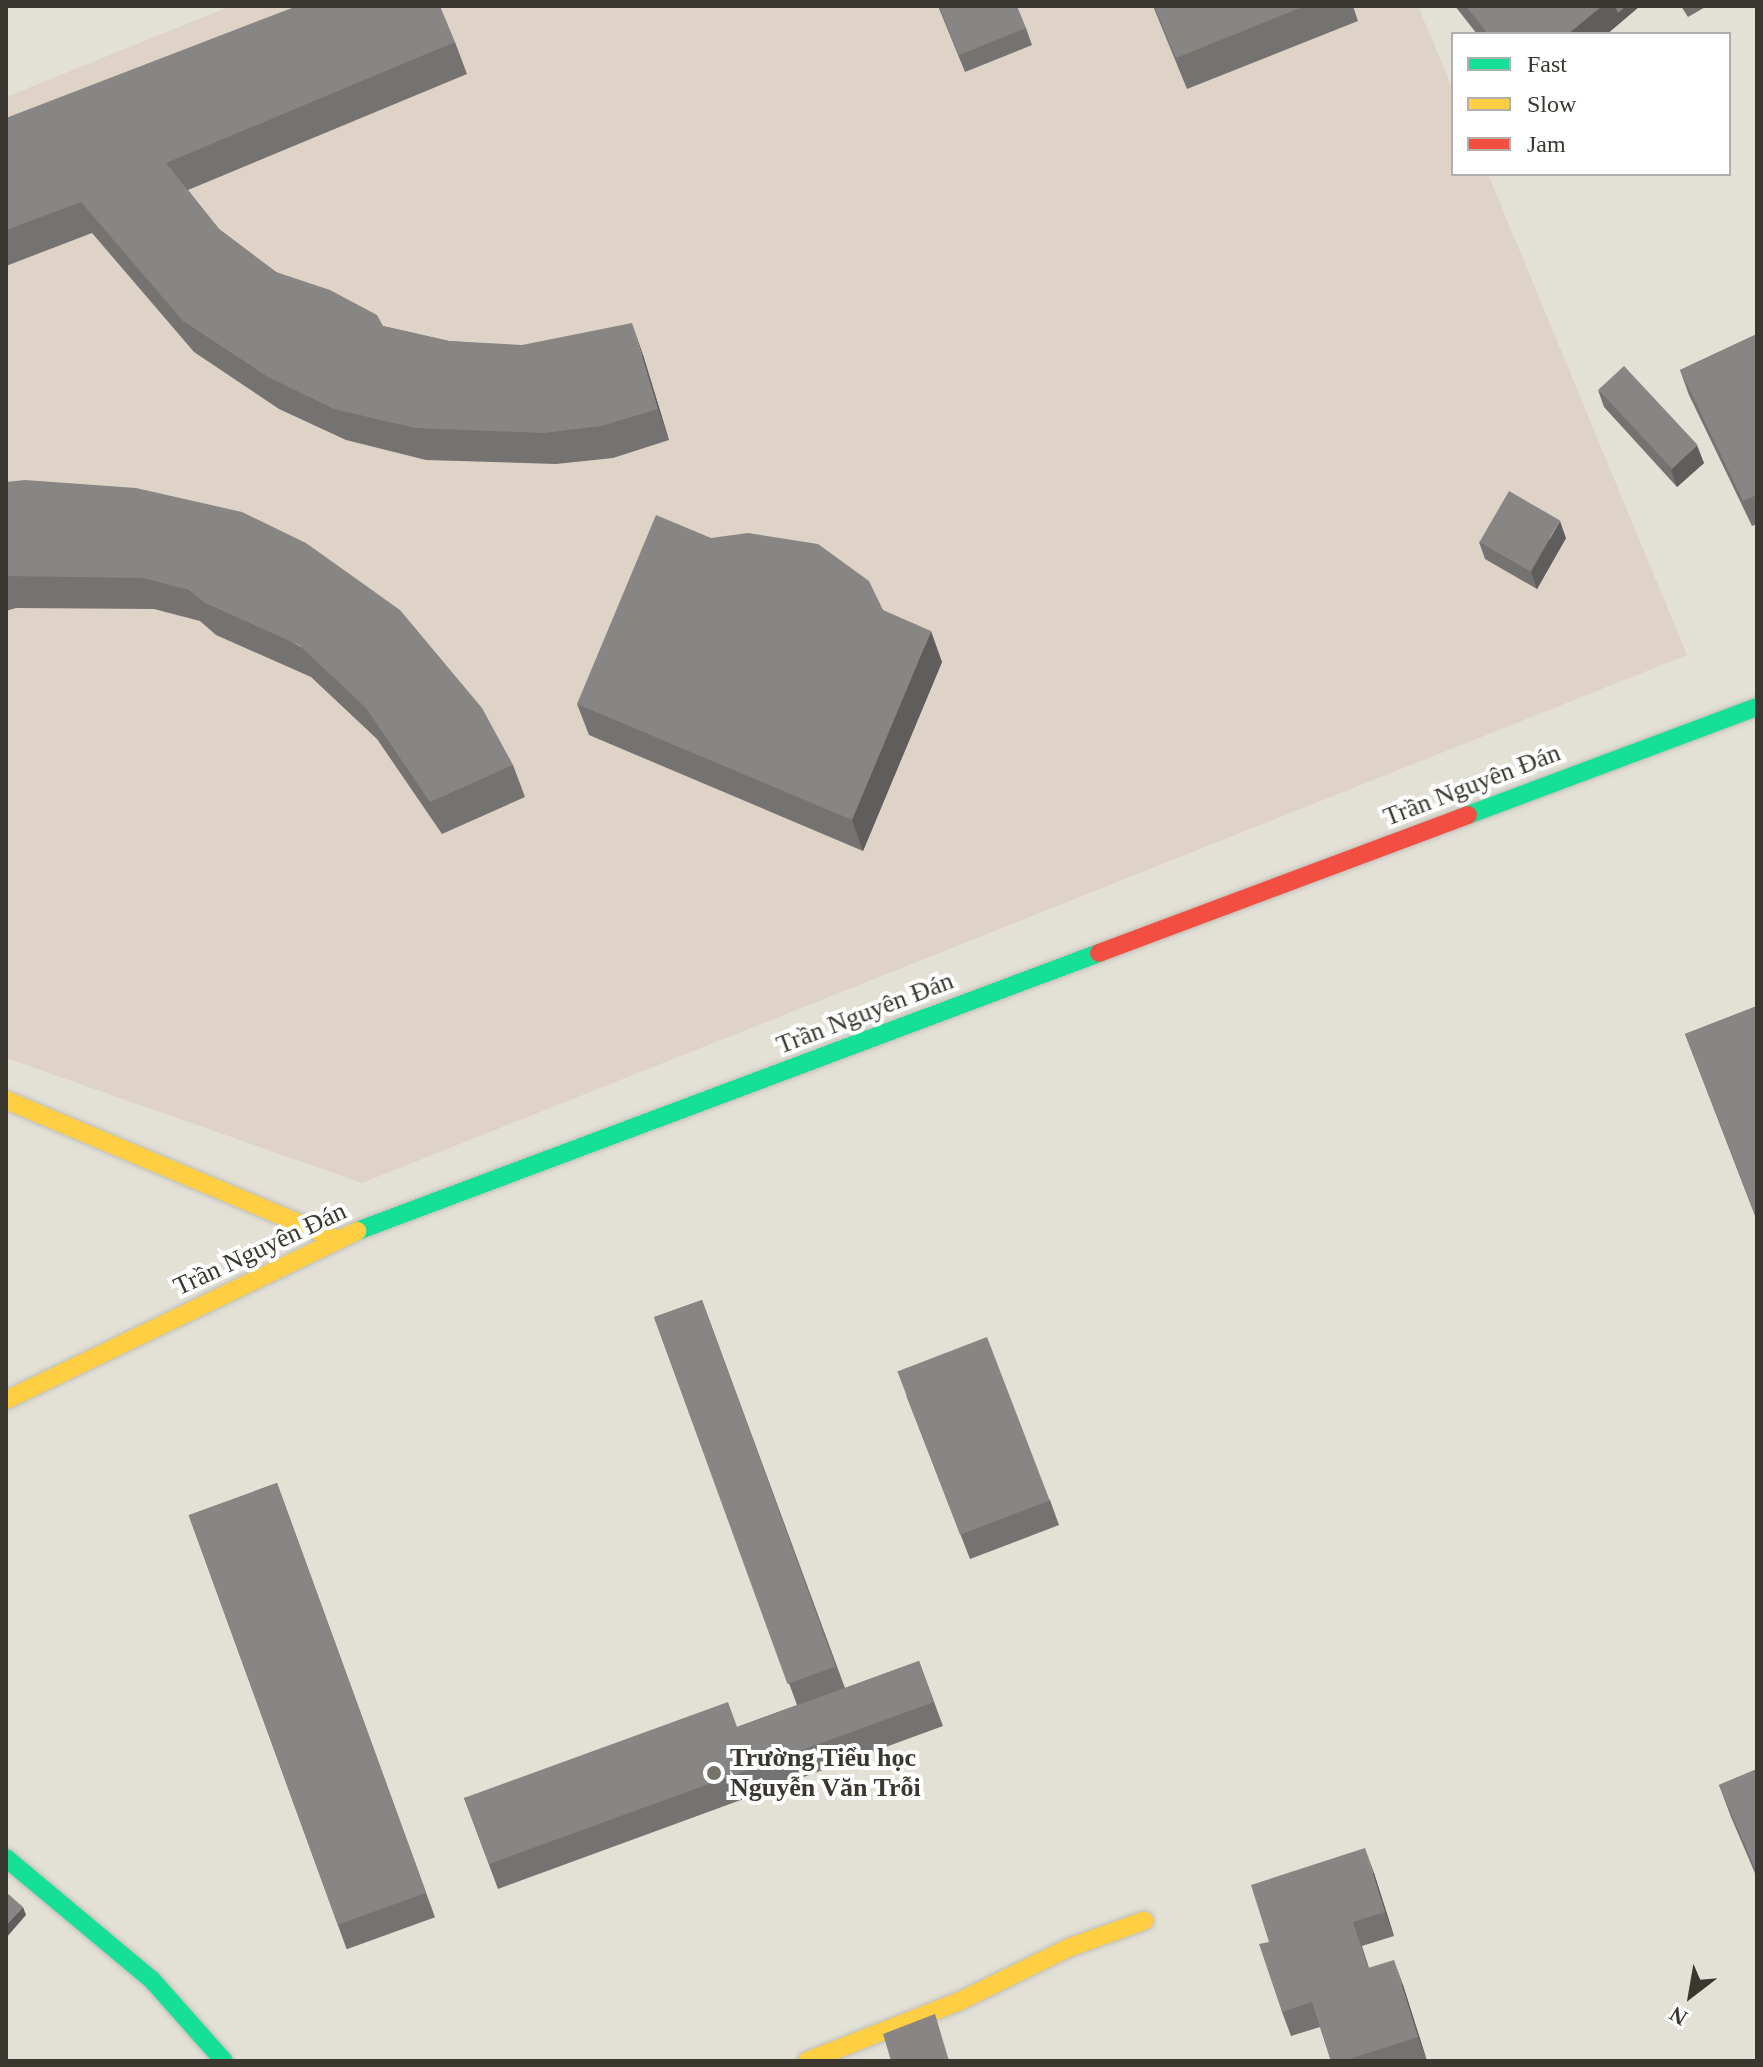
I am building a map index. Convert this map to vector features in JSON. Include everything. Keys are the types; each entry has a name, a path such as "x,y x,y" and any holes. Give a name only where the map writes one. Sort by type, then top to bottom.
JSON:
{"street":[{"name":"Trần Nguyên Đán","path":"6,1400 336,1239 1757,707"},
{"path":"6,1100 336,1239"},
{"path":"6,1858 152,1980 224,2061"},
{"path":"807,2061 960,2001 1068,1948 1144,1921"}],"shaded area":[{"path":"231,6 1418,6 1451,85 1451,176 1489,176 1687,655 362,1183 6,1058 6,97"}],"building":[{"path":"297,6 440,6 455,42 166,163 219,229 276,272 330,290 377,315 383,326 449,341 522,345 632,323 658,409 601,426 544,433 415,428 334,409 268,377 183,321 81,202 6,230 6,118"},
{"path":"939,6 1017,6 1026,28 959,55"},
{"path":"1154,6 1305,6 1176,58"},
{"path":"1466,6 1602,6 1570,32 1486,32"},
{"path":"1757,334 1757,495 1743,501 1680,370"},
{"path":"1624,366 1698,445 1672,469 1598,390"},
{"path":"25,480 136,488 242,512 306,543 400,610 482,708 513,765 430,802 366,708 299,645 205,603 189,590 143,578 6,576 6,482"},
{"path":"1509,491 1560,520 1531,572 1480,542"},
{"path":"656,515 711,538 748,533 818,544 869,581 883,610 931,631 852,820 577,704"},
{"path":"1757,1006 1757,1219 1685,1034"},
{"path":"702,1300 835,1666 787,1684 654,1317"},
{"path":"987,1337 1050,1500 960,1535 897,1371"},
{"path":"277,1483 426,1893 338,1925 189,1515"},
{"path":"919,1661 934,1702 489,1864 464,1798 728,1702 737,1727"},
{"path":"1757,1769 1757,1873 1719,1785"},
{"path":"1365,1848 1385,1912 1353,1922 1368,1968 1394,1960 1418,2037 1343,2061 1331,2061 1312,2002 1282,2012 1259,1944 1269,1942 1251,1885"},
{"path":"6,1892 23,1907 6,1925"},
{"path":"935,2014 949,2061 891,2061 883,2034"}],"traffic: fast":[{"path":"1468,815 1757,707"},
{"path":"357,1231 1099,953"},
{"path":"6,1858 152,1980 224,2061"}],"traffic: slow":[{"path":"6,1100 336,1239"},
{"path":"6,1400 357,1231"},
{"path":"807,2061 960,2001 1068,1948 1144,1921"}],"traffic: jam":[{"path":"1099,953 1468,815"}],"place":[{"name":"Trường Tiểu học Nguyễn Văn Trỗi","path":"714,1773"}]}
